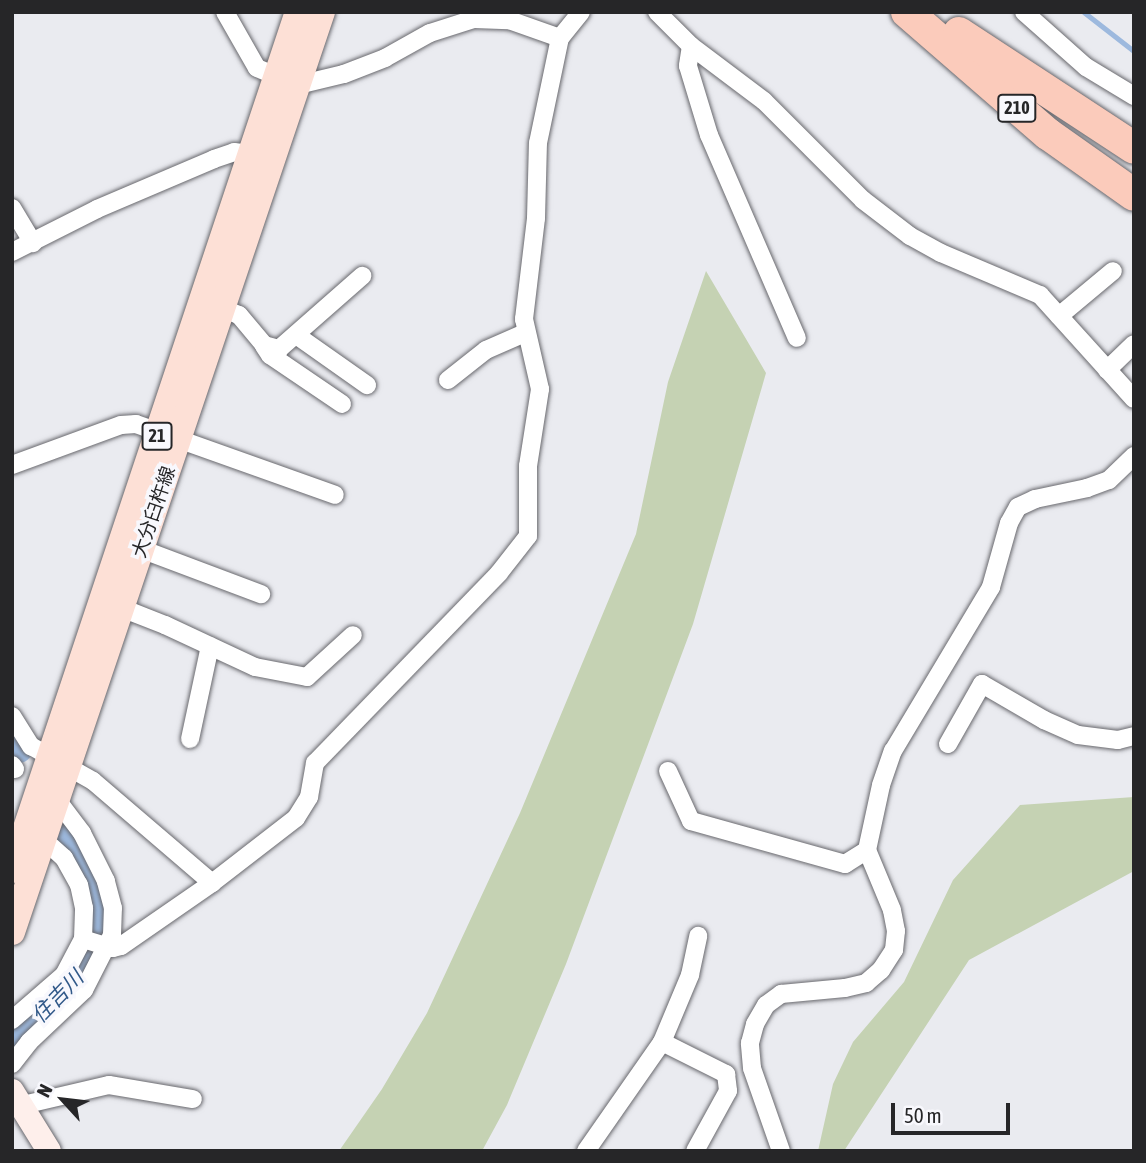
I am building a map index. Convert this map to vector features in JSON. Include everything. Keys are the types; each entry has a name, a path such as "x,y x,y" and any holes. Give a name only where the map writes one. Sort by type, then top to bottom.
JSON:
{"highway":[{"name":"210","path":"907,12 1039,127 1134,195"},
{"name":"210","path":"934,12 993,58 1134,148"}],"main road":[{"name":"大分臼杵線","path":"287,81 298,12"},
{"name":"大分臼杵線","path":"12,932 19,863 59,762 287,81 322,12"},
{"name":"大分臼杵線","path":"19,863 44,841 57,800 59,762"}],"street":[{"path":"225,12 257,68 287,81 344,74 385,58 430,33 472,16 509,20 560,38"},
{"path":"83,939 108,947 121,946 212,883 296,818 309,797 315,763 471,605 528,536 528,466 540,389 525,333 536,218 538,143 560,38 581,12"},
{"path":"657,12 691,47 764,101 863,200 910,236 941,253 1040,295 1134,399"},
{"path":"1024,12 1086,66 1134,96"},
{"path":"691,47 688,66 709,135 797,338"},
{"path":"12,252 97,209 234,152 262,155"},
{"path":"12,208 33,243"},
{"path":"1059,316 1113,271"},
{"path":"264,345 279,349 362,276"},
{"path":"212,304 239,315 270,355 342,404"},
{"path":"448,380 486,350 525,333"},
{"path":"296,335 367,385"},
{"path":"1107,370 1134,344"},
{"path":"12,465 121,425 136,424 335,495"},
{"path":"781,1151 752,1068 750,1043 755,1024 766,1005 781,994 845,989 866,983 881,971 894,950 896,931 892,910 867,850 881,785 893,751 991,587 1009,523 1018,507 1035,499 1087,488 1109,480 1134,456"},
{"path":"132,545 261,594"},
{"path":"112,604 255,667 307,677 353,635"},
{"path":"190,739 210,646"},
{"path":"948,744 982,684 1044,720 1079,735 1118,740 1134,736"},
{"path":"12,716 30,746 93,781 212,883"},
{"path":"668,771 691,821 845,864 867,850"},
{"path":"12,1063 29,1042 84,990 108,947 113,921 110,894 82,834 57,800"},
{"path":"12,1020 64,975 83,939 84,908 79,885 64,858 44,841"},
{"path":"586,1151 662,1042 691,975 698,936"},
{"path":"662,1042 726,1074 728,1091 695,1151"},
{"path":"49,1151 18,1098 109,1085 193,1099"}],"green space":[{"path":"706,271 766,373 693,624 566,964 507,1105 482,1151 339,1151 382,1089 427,1013 520,813 636,534 668,382"},
{"path":"1134,797 1134,871 969,960 844,1151 818,1151 833,1084 853,1042 904,982 953,880 1020,805"}],"waterway":[{"path":"1084,12 1134,51"},
{"name":"住吉川","path":"12,738 18,749"},
{"name":"住吉川","path":"12,1041 65,995 82,976 94,953 101,928 97,887 65,830"}]}
